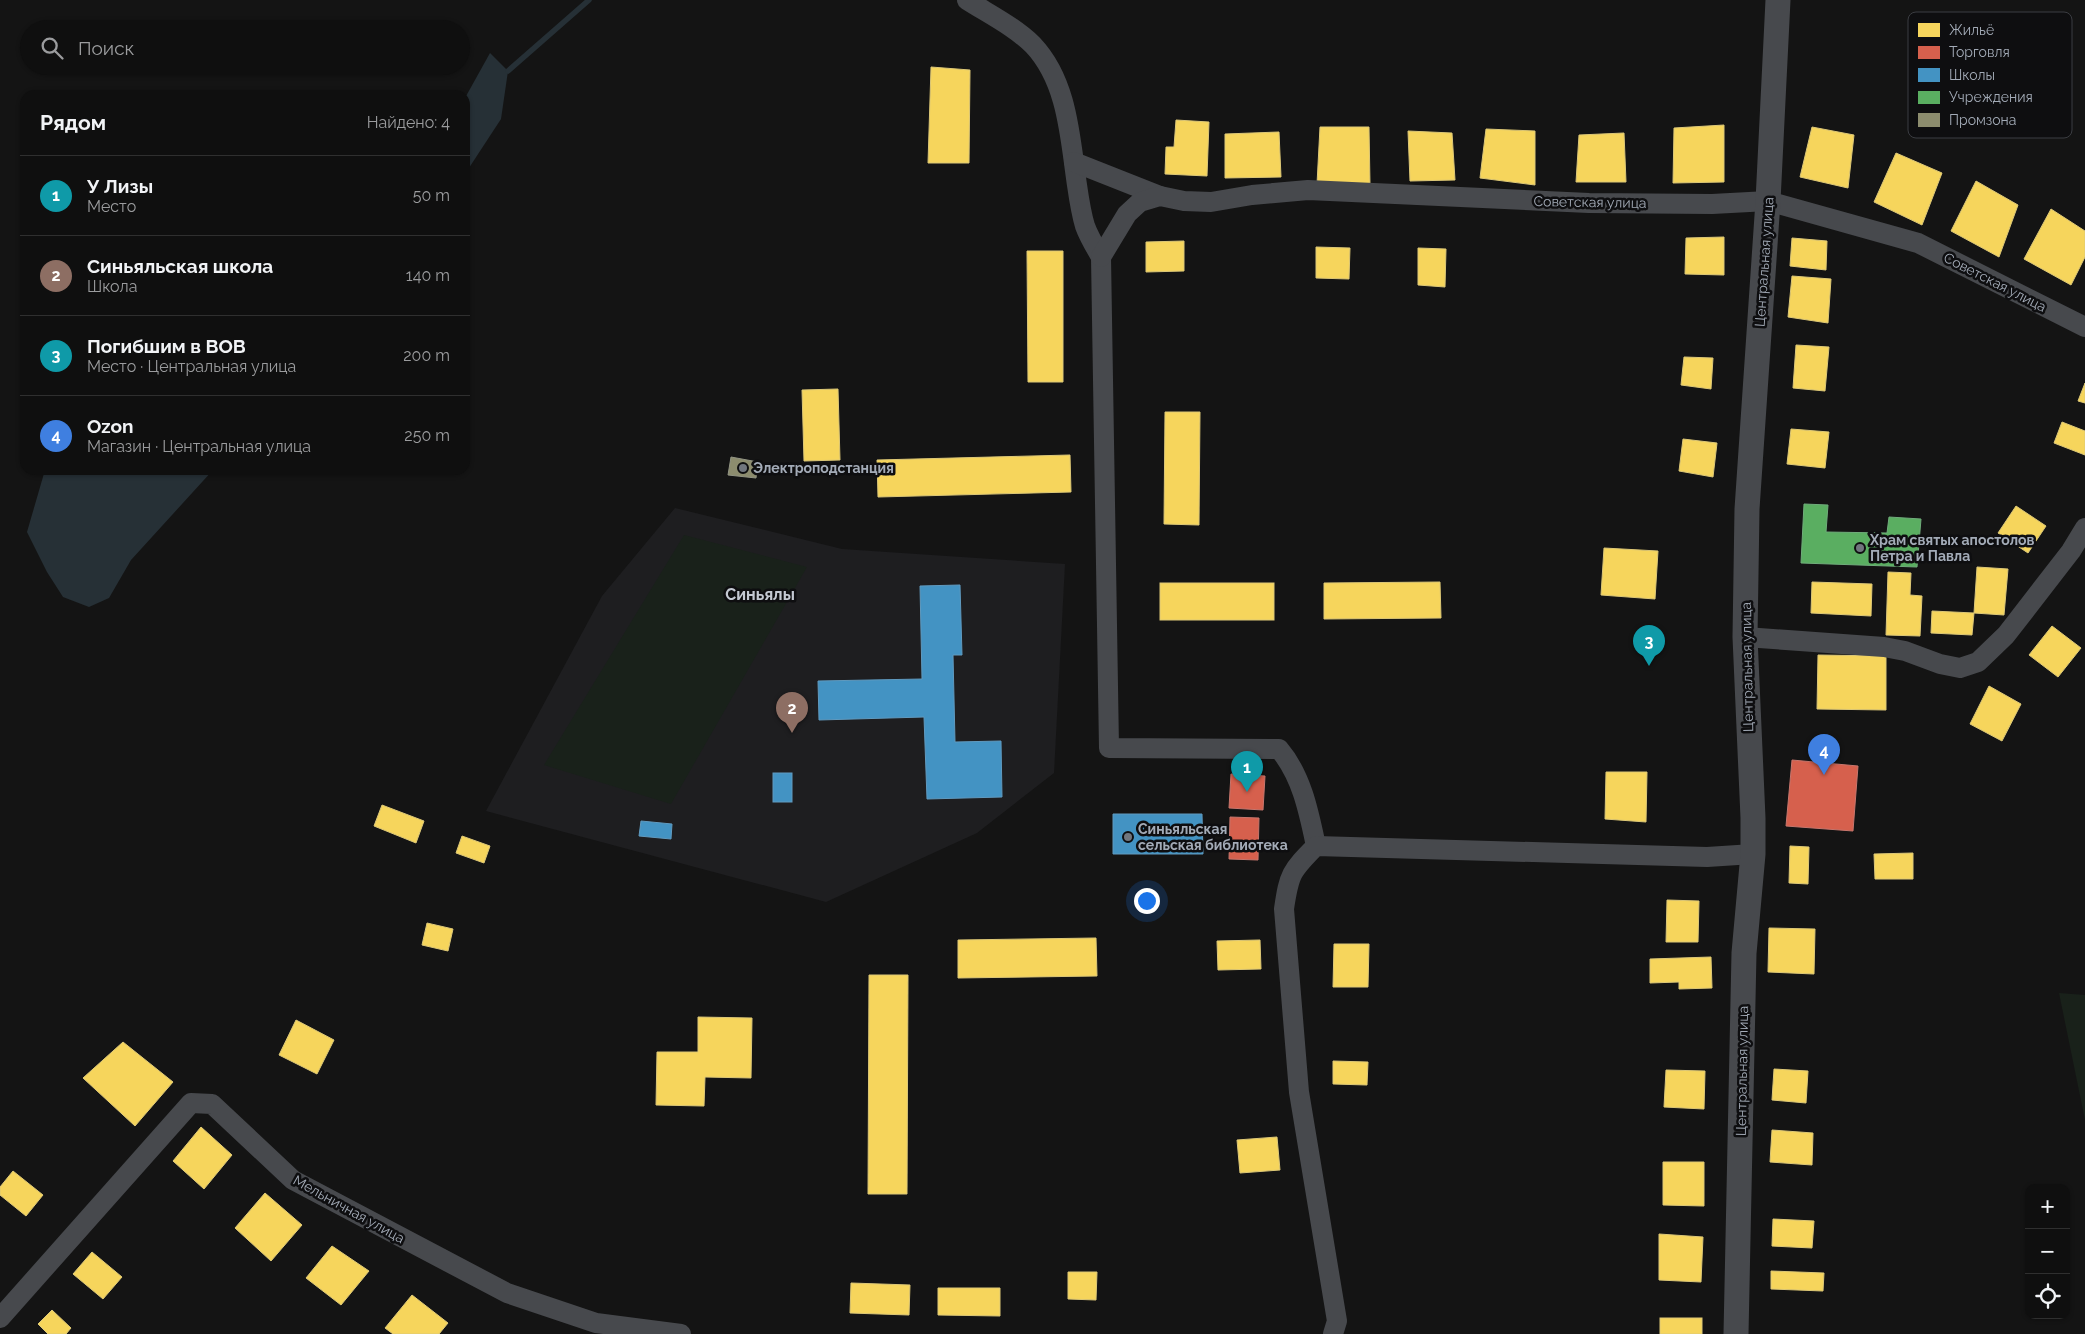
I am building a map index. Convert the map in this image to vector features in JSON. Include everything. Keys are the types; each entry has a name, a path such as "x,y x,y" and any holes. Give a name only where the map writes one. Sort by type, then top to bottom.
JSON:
{"street":[{"path":"967,0 1016,32 1042,56 1062,99 1071,139 1085,227 1100,257 1109,748 1279,749 1288,760 1306,802 1316,846"},
{"name":"Центральная улица","path":"1736,1334 1744,953 1753,854 1745,637 1747,509 1768,201 1778,0"},
{"name":"Советская улица","path":"1074,162 1160,196 1184,201 1211,202 1252,195 1308,190 1589,203 1712,204 1768,201 1918,243 2085,327"},
{"path":"1100,257 1127,214 1140,202 1160,196"},
{"path":"1745,637 1884,647 1905,651 1940,664 1960,668 1978,662 2006,635 2071,551 2085,528"},
{"path":"1333,1334 1337,1321 1299,1092 1284,910 1288,883 1296,866 1316,846 1707,857 1753,854"},
{"name":"Мельничная улица","path":"0,1318 191,1103 212,1104 293,1180 507,1293 592,1329 681,1334"}],"shaded area":[{"path":"490,53 508,71 501,119 470,166 470,90"},
{"path":"44,475 208,475 131,560 109,598 89,607 63,597 47,572 27,532"},
{"path":"675,508 842,549 1065,564 1054,773 977,833 826,902 486,811 602,596"},
{"path":"684,535 807,567 671,804 544,765"},
{"path":"2059,993 2085,995 2085,1120"}],"building: Жильё":[{"path":"931,67 970,70 969,163 928,163"},
{"path":"1176,120 1209,122 1207,176 1165,174 1166,147 1174,147"},
{"path":"1724,125 1724,182 1673,183 1674,128"},
{"path":"1320,127 1369,127 1370,185 1317,184"},
{"path":"1812,127 1854,135 1848,188 1800,177"},
{"path":"1486,129 1535,131 1535,185 1480,178"},
{"path":"1408,131 1452,133 1455,180 1410,181"},
{"path":"1279,132 1281,177 1225,178 1225,134"},
{"path":"1624,133 1626,182 1576,182 1579,135"},
{"path":"1896,153 1942,173 1922,225 1874,202"},
{"path":"1976,181 2018,205 1999,257 1951,231"},
{"path":"2051,209 2085,231 2085,257 2071,285 2024,259"},
{"path":"1724,237 1724,275 1685,274 1686,238"},
{"path":"1792,238 1827,241 1826,270 1790,266"},
{"path":"1184,241 1184,271 1146,272 1146,242"},
{"path":"1316,247 1350,248 1349,279 1316,278"},
{"path":"1418,248 1446,249 1445,287 1418,285"},
{"path":"1027,251 1063,251 1063,382 1028,382"},
{"path":"1792,276 1831,279 1828,323 1788,317"},
{"path":"1796,345 1829,347 1825,391 1793,388"},
{"path":"1684,357 1713,358 1711,389 1681,385"},
{"path":"2085,383 2085,403 2078,401"},
{"path":"838,389 840,460 804,461 802,390"},
{"path":"1165,412 1200,412 1199,525 1164,524"},
{"path":"2062,422 2085,431 2085,455 2054,443"},
{"path":"1791,429 1829,432 1825,468 1787,464"},
{"path":"1683,439 1717,443 1713,477 1679,471"},
{"path":"1070,455 1071,492 878,497 877,460"},
{"path":"2016,506 2046,526 2028,553 1998,533"},
{"path":"1604,548 1658,551 1655,599 1601,595"},
{"path":"1977,567 2008,569 2004,615 1974,613"},
{"path":"1888,572 1911,573 1910,595 1922,596 1920,636 1886,635"},
{"path":"1440,582 1441,618 1324,619 1324,583"},
{"path":"1812,582 1872,584 1871,616 1811,613"},
{"path":"1160,583 1274,583 1274,620 1160,620"},
{"path":"1932,611 1974,613 1972,635 1931,633"},
{"path":"2052,626 2081,648 2058,677 2029,655"},
{"path":"1818,655 1886,656 1886,710 1817,709"},
{"path":"1989,686 2021,704 2002,741 1970,724"},
{"path":"1606,772 1647,772 1646,822 1605,819"},
{"path":"382,805 424,821 416,843 374,826"},
{"path":"462,836 490,846 484,863 456,853"},
{"path":"1790,846 1809,847 1808,884 1789,883"},
{"path":"1913,853 1913,879 1875,879 1874,854"},
{"path":"1667,900 1699,901 1698,942 1666,942"},
{"path":"427,923 453,929 448,951 422,945"},
{"path":"1769,928 1815,929 1814,974 1768,972"},
{"path":"1096,938 1097,976 958,978 958,940"},
{"path":"1260,940 1261,969 1218,970 1217,941"},
{"path":"1334,944 1369,944 1368,987 1333,987"},
{"path":"1711,957 1712,988 1679,989 1679,982 1650,983 1650,959"},
{"path":"869,975 908,975 907,1194 868,1194"},
{"path":"698,1017 752,1018 751,1078 705,1077 704,1106 656,1105 657,1052 698,1052"},
{"path":"296,1020 334,1040 317,1074 279,1055"},
{"path":"123,1042 173,1082 135,1126 83,1078"},
{"path":"1333,1061 1368,1062 1367,1085 1333,1084"},
{"path":"1774,1069 1808,1071 1806,1103 1772,1100"},
{"path":"1666,1070 1705,1071 1704,1109 1664,1107"},
{"path":"201,1127 232,1155 204,1189 173,1161"},
{"path":"1772,1130 1813,1133 1812,1165 1770,1162"},
{"path":"1277,1137 1280,1170 1240,1173 1237,1140"},
{"path":"1663,1162 1704,1162 1704,1206 1663,1205"},
{"path":"13,1171 43,1195 26,1216 0,1195 0,1187"},
{"path":"265,1193 302,1225 271,1261 235,1228"},
{"path":"1773,1219 1814,1221 1812,1248 1772,1246"},
{"path":"1659,1234 1703,1237 1701,1282 1659,1280"},
{"path":"332,1246 369,1271 341,1305 306,1278"},
{"path":"92,1252 122,1277 103,1299 73,1274"},
{"path":"1771,1271 1824,1273 1823,1291 1771,1289"},
{"path":"1068,1272 1097,1272 1096,1300 1068,1299"},
{"path":"851,1283 910,1285 909,1315 850,1313"},
{"path":"938,1288 1000,1288 1000,1316 938,1315"},
{"path":"412,1295 448,1323 439,1334 393,1334 385,1328"},
{"path":"52,1310 71,1328 66,1334 48,1334 38,1324"},
{"path":"1660,1318 1702,1318 1702,1334 1660,1334"}],"building: Торговля":[{"path":"1792,760 1858,766 1853,831 1786,826"},
{"path":"1231,774 1265,776 1263,810 1229,808"},
{"path":"1230,817 1259,818 1258,860 1229,859"}],"building: Школы":[{"path":"960,585 962,655 953,655 955,742 1001,741 1002,797 927,799 924,717 819,720 818,681 922,679 920,586"},
{"path":"773,773 792,773 792,802 773,802"},
{"path":"1113,814 1202,814 1203,854 1113,854"},
{"path":"641,821 672,824 671,839 639,836"}],"building: Учреждения":[{"name":"Храм святых апостолов Петра и Павла","path":"1804,504 1828,505 1826,532 1887,533 1889,517 1921,519 1917,567 1801,563"}],"building: Промзона":[{"name":"Электроподстанция","path":"731,457 758,462 756,478 728,475"}],"waterway":[{"path":"508,71 589,0"}],"place":[{"name":"Электроподстанция","path":"743,468"},
{"name":"Храм святых апостолов Петра и Павла","path":"1860,548"},
{"name":"Погибшим в ВОВ","path":"1649,666"},
{"name":"Синьяльская школа","path":"792,733"},
{"name":"Ozon","path":"1824,775"},
{"name":"У Лизы","path":"1247,792"},
{"name":"Синьяльская сельская библиотека","path":"1128,837"}],"district":[{"name":"Синьялы","path":"760,594"}]}
